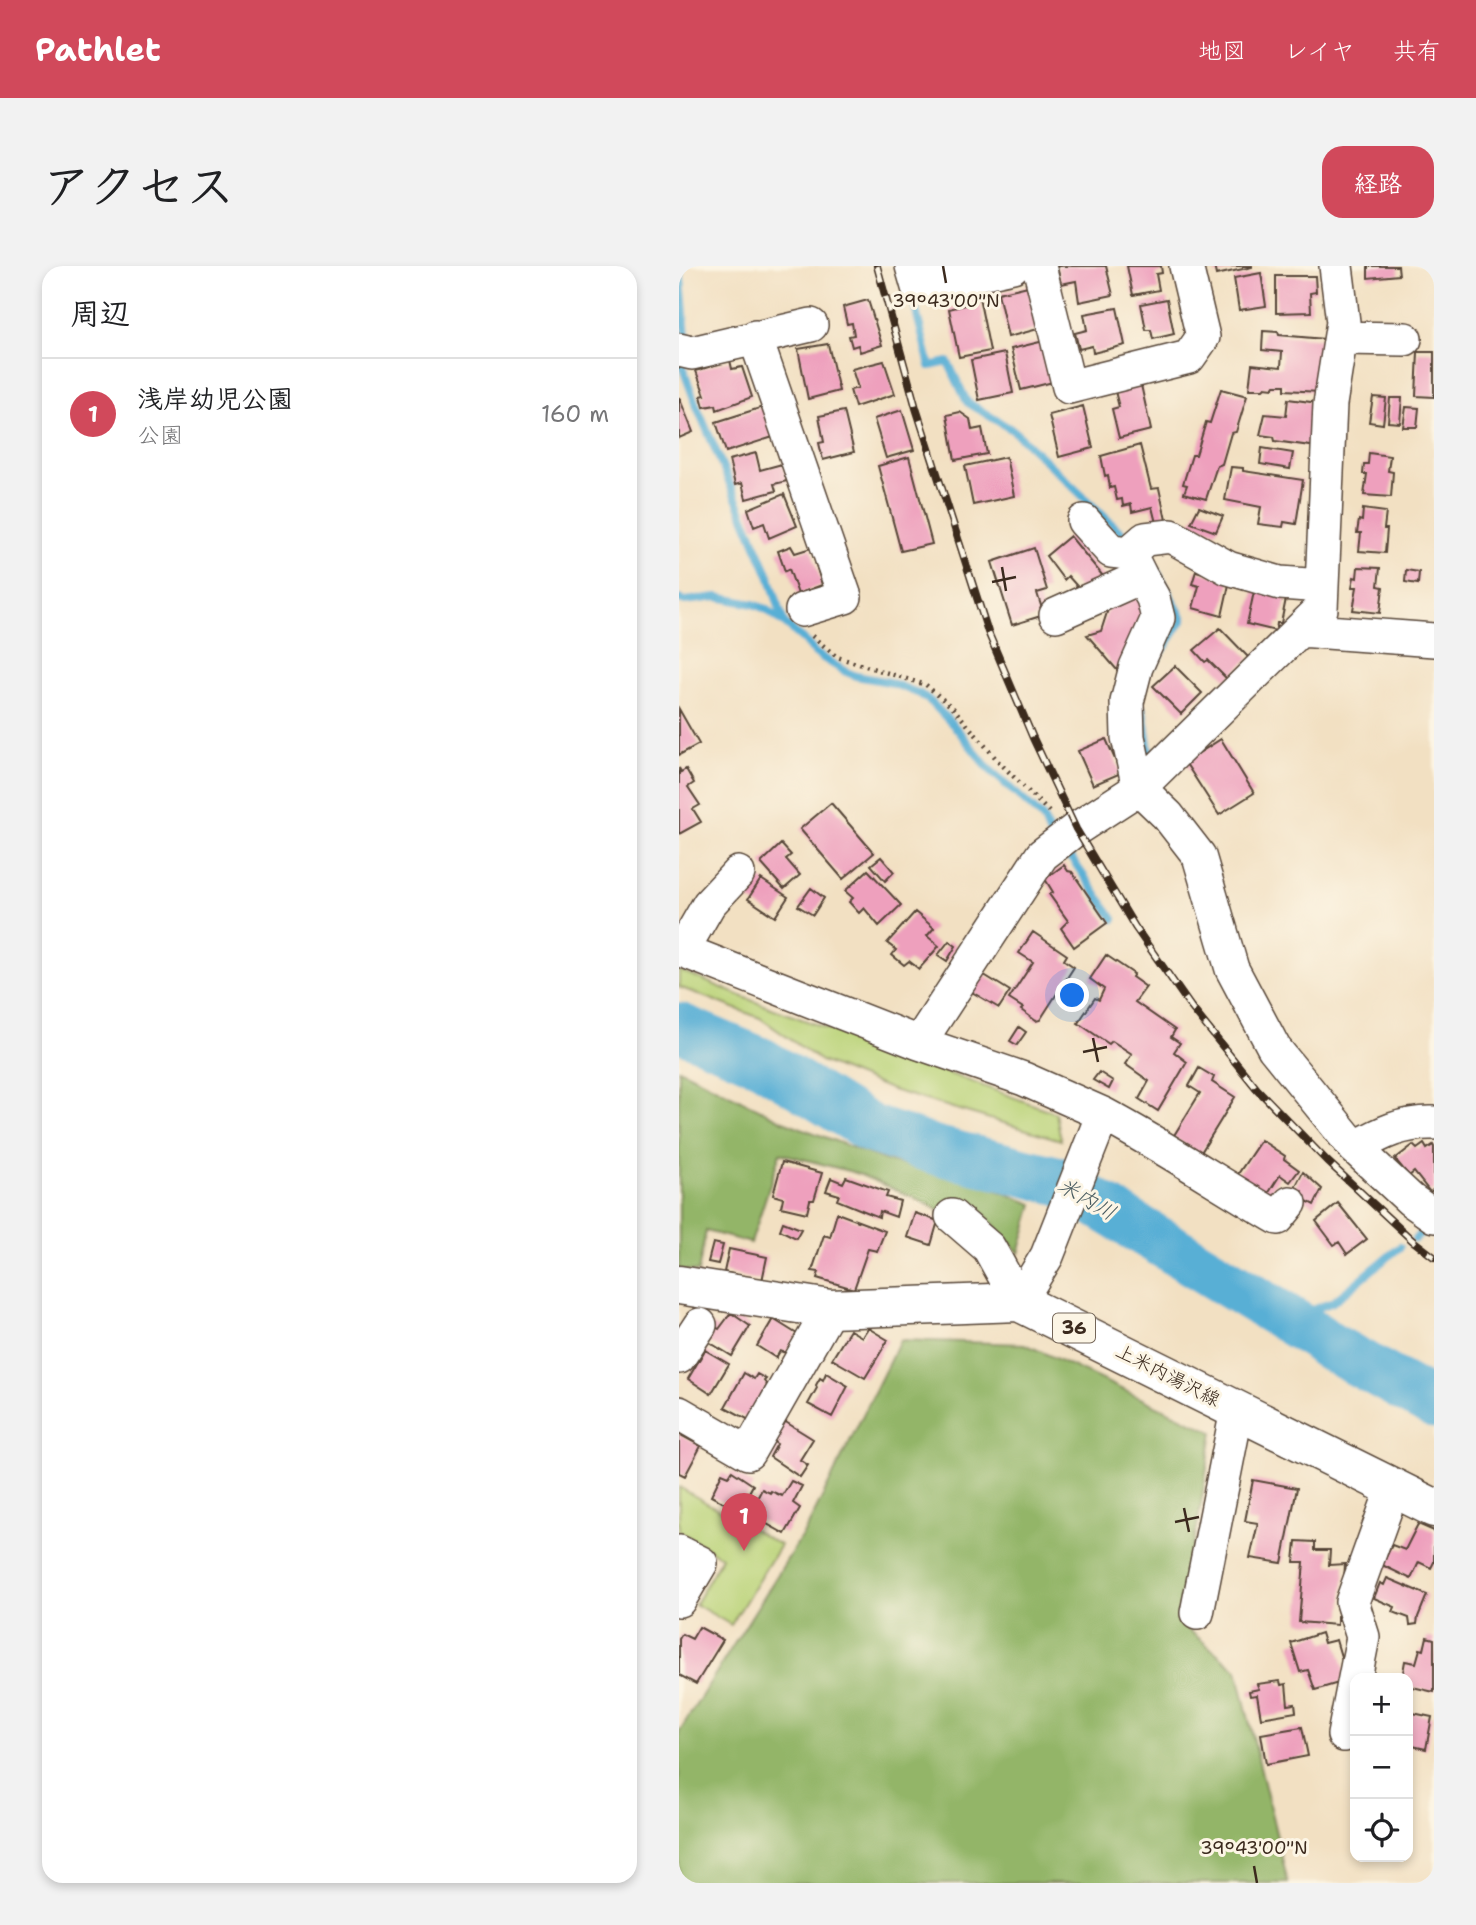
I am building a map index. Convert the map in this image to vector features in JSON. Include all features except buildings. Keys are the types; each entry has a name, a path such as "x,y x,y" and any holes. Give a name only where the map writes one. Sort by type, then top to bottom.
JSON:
{"main road":[{"name":"上米内湯沢線","path":"679,1285 830,1309 1019,1302 1434,1508"}],"street":[{"path":"912,266 918,287 1013,266"},
{"path":"1039,266 1069,387 1189,357 1203,337 1186,266"},
{"path":"919,1043 1042,855 1139,788 1321,609 1330,404 1343,322 1336,266"},
{"path":"679,350 692,353 811,325"},
{"path":"755,337 845,597 802,610"},
{"path":"1341,338 1405,339"},
{"path":"1084,521 1111,551 1135,565 1153,598 1158,618 1136,667 1127,702 1128,737 1139,788 1168,816 1199,856 1232,969 1274,1048 1355,1148 1411,1200 1434,1216"},
{"path":"1056,615 1135,565 1145,539 1171,536 1229,568 1280,583 1322,586"},
{"path":"1300,630 1434,640"},
{"path":"738,873 709,904 680,950 919,1043 1024,1079 1099,1127 1153,1141 1278,1218 1290,1203"},
{"path":"1355,1148 1386,1131 1419,1122 1434,1122"},
{"path":"952,1216 989,1248 1019,1302 1047,1256 1099,1127"},
{"path":"679,1413 748,1453 830,1309"},
{"path":"679,1357 700,1325"},
{"path":"1197,1613 1237,1410"},
{"path":"1344,1735 1363,1637 1352,1602 1393,1488"},
{"path":"679,1552 701,1563 679,1600"}],"path":[{"path":"802,610 804,628 837,657 914,680 939,695 1055,819 1061,840"}],"green space":[{"path":"679,970 758,1003 1056,1113 1061,1140 892,1090 821,1061 760,1018 679,987"},
{"path":"679,1069 783,1121 890,1162 963,1177 1033,1204 1019,1253 977,1206 953,1198 940,1211 856,1173 780,1153 751,1243 706,1231 698,1272 679,1269"},
{"path":"900,1340 1025,1344 1213,1432 1197,1527 1177,1620 1237,1670 1288,1883 679,1883 679,1732 808,1526"},
{"path":"679,1487 780,1545 731,1625 695,1604 722,1557 679,1531"}],"waterway":[{"path":"680,266 686,337"},
{"path":"914,303 930,366 948,362 967,402 1014,431 1131,542"},
{"path":"681,363 770,578 784,623 815,653 844,671 889,682 920,694 931,702 988,768 1043,818 1050,835"},
{"path":"1151,561 1183,619 1154,664"},
{"path":"679,599 685,601 717,597 753,604 766,609 784,623"},
{"path":"1143,710 1150,759"},
{"path":"1062,855 1072,859 1114,919"},
{"name":"米内川","path":"679,1027 762,1062 871,1129 935,1150 1060,1181 1327,1345 1434,1404"},
{"path":"1415,1239 1427,1229 1434,1234"},
{"path":"1283,1316 1302,1314 1333,1302 1400,1247"}],"railway":[{"path":"877,266 916,408 988,632 1033,738 1076,829 1135,927 1191,1007 1257,1089 1327,1161 1434,1257"}],"place":[{"name":"浅岸幼児公園","path":"744,1551"}]}
